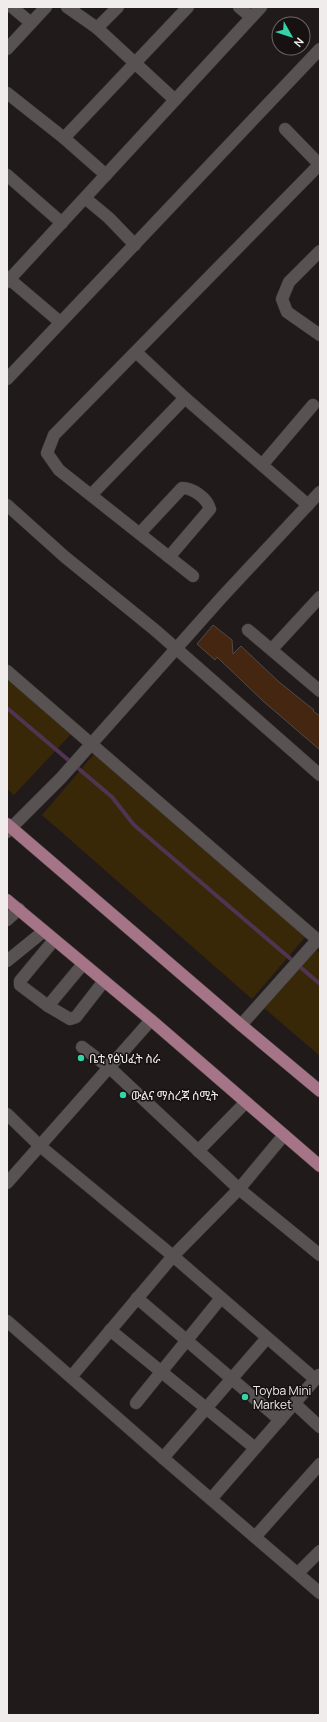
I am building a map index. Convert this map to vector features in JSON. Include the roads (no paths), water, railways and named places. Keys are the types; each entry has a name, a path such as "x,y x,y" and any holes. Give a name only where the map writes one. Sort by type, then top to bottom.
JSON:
{"main road":[{"path":"8,828 320,1091"},
{"path":"7,900 151,1020 320,1166"}],"street":[{"path":"12,7 30,23"},
{"path":"7,49 46,7"},
{"path":"67,7 97,28 175,100"},
{"path":"97,28 118,7"},
{"path":"64,138 136,64 188,7"},
{"path":"239,7 252,18"},
{"path":"60,322 8,279 62,223 262,7"},
{"path":"7,379 320,49"},
{"path":"7,93 64,138 106,175"},
{"path":"193,576 59,470 47,453 54,435 320,164 285,129"},
{"path":"7,175 62,223"},
{"path":"85,198 109,218 135,245"},
{"path":"320,251 289,282 282,299 287,312 320,335"},
{"path":"136,352 185,398 308,505"},
{"path":"91,495 185,398"},
{"path":"262,465 313,405"},
{"path":"140,533 182,488 191,488 209,504 210,509 170,557"},
{"path":"8,828 61,778 320,492"},
{"path":"7,505 65,557 155,630 320,775"},
{"path":"272,649 320,597"},
{"path":"248,630 318,686"},
{"path":"7,672 319,941 302,957 241,1025"},
{"path":"7,920 19,909"},
{"path":"7,961 44,931"},
{"path":"54,940 20,981 20,985 48,1006 70,1019 76,1017 104,981"},
{"path":"48,1006 83,964"},
{"path":"7,1183 151,1020"},
{"path":"82,1047 110,1068 239,1189 320,1255"},
{"path":"198,1151 246,1102"},
{"path":"7,1114 40,1146 173,1256 267,1338 317,1377 211,1499"},
{"path":"71,1377 173,1256 239,1189 284,1135"},
{"path":"137,1298 280,1420"},
{"path":"136,1403 221,1298"},
{"path":"7,1321 320,1593"},
{"path":"110,1330 255,1448"},
{"path":"163,1458 267,1338"},
{"path":"294,1404 320,1427"},
{"path":"255,1537 320,1464"},
{"path":"298,1573 320,1551"}],"waterway":[{"path":"7,708 112,797 134,825 320,984"}],"place":[{"name":"ቤቲ የፅህፈት ስራ","path":"81,1058"},
{"name":"ውልና ማስረጃ ሰሚት","path":"123,1095"},
{"name":"Toyba Mini Market","path":"245,1397"}]}
